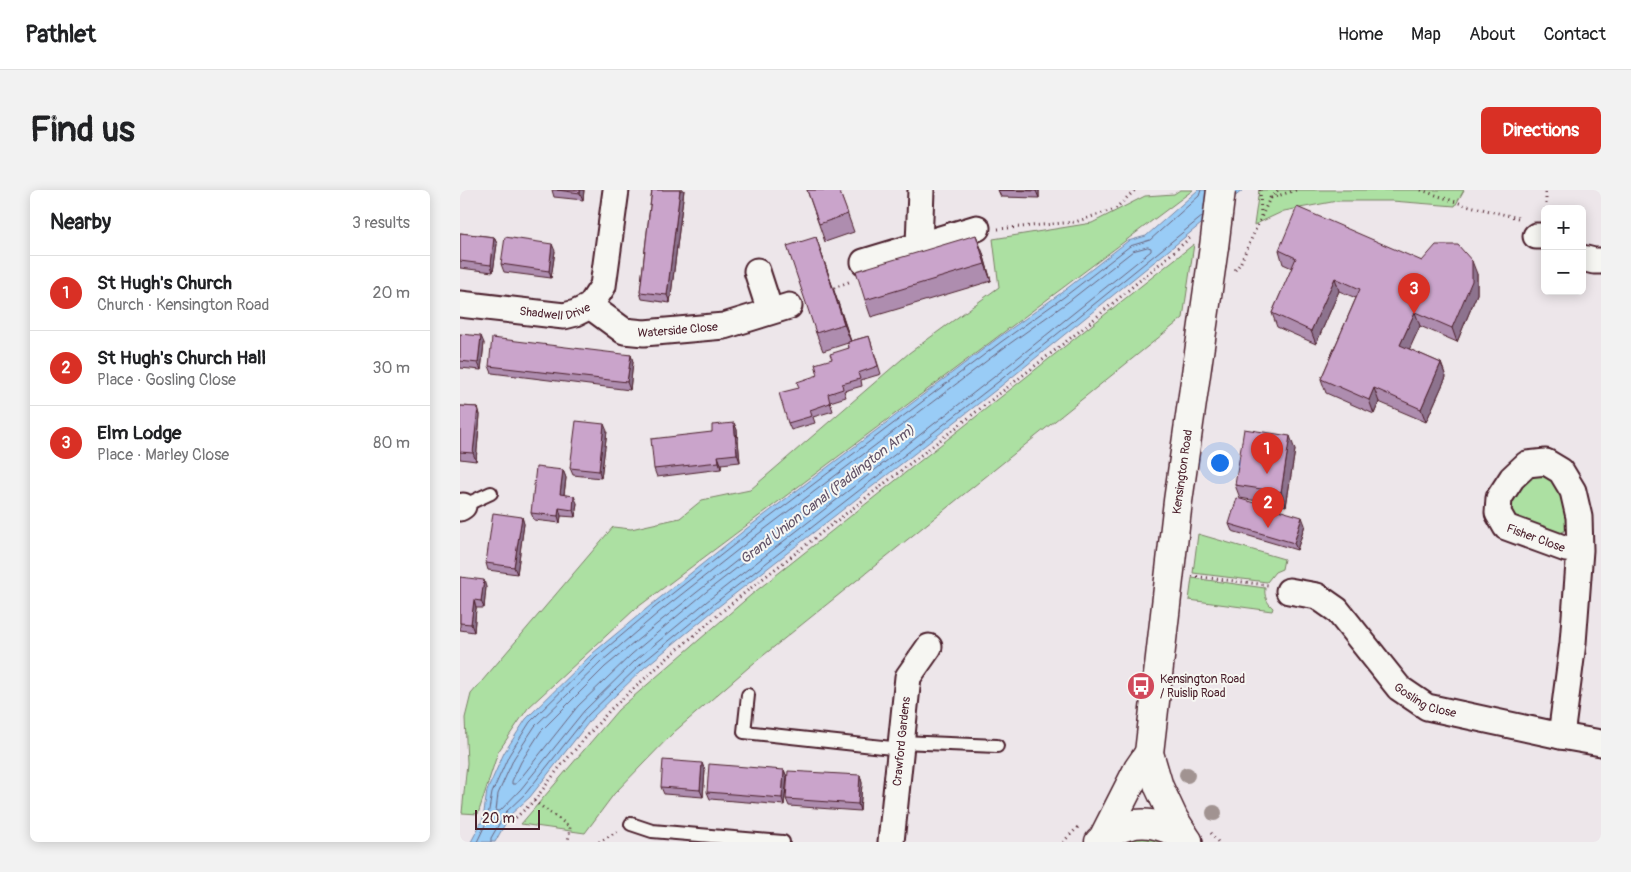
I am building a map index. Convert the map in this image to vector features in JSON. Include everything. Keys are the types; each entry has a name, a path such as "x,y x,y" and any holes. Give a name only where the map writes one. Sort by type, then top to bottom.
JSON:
{"street":[{"name":"Shadwell Drive","path":"460,304 564,316 576,314 590,306 603,286 616,190"},
{"path":"918,245 921,190"},
{"name":"Kensington Road","path":"1189,842 1174,819 1160,787 1149,753 1178,501 1203,242 1221,190"},
{"path":"864,262 977,228"},
{"path":"1586,259 1601,261"},
{"name":"Waterside Close","path":"590,306 624,331 644,333 724,326 779,308 757,271"},
{"name":"Fisher Close","path":"1561,736 1573,643 1580,550"},
{"name":"Gosling Close","path":"1280,588 1318,596 1337,610 1399,688 1427,707 1561,736 1601,742"},
{"name":"Crawford Gardens","path":"891,842 908,677 929,647"},
{"name":"Kensington Road","path":"1101,840 1138,769 1149,753"},
{"path":"1101,840 1129,824 1146,823 1168,828 1177,832 1189,842"}],"lane":[{"path":"461,507 491,494"},
{"path":"748,696 744,732 901,746 997,746"},
{"path":"630,824 652,831 783,842"}],"path":[{"path":"977,228 1019,228 1075,222 1115,208 1135,190"},
{"path":"1260,190 1261,217"},
{"path":"1230,273 1238,268 1270,198 1278,190"},
{"path":"1270,198 1296,190"},
{"path":"1421,190 1462,204 1518,218 1534,232"},
{"path":"1546,190 1546,205"},
{"path":"512,821 534,801 611,709 738,598 1086,326 1203,242"},
{"path":"1197,577 1280,588"},
{"path":"534,801 570,827 568,842"}],"green space":[{"path":"1180,190 1193,190 634,610 528,708 498,752 478,814 462,813 467,763 465,718 471,694 613,527 631,529 680,518 702,500 750,490 909,353 999,287 993,239 1092,223 1145,196 1174,194"},
{"path":"1259,190 1464,190 1455,206 1392,201 1337,201 1284,211 1254,225"},
{"path":"1194,244 1183,318 749,667 673,733 614,794 585,833 521,824 618,710 751,595"},
{"path":"1537,472 1549,474 1555,478 1562,491 1566,530 1558,534 1511,520 1508,497 1525,478"},
{"path":"1198,534 1284,559 1282,569 1275,572 1267,582 1193,573"},
{"path":"1192,578 1265,588 1268,602 1273,608 1272,611 1189,600"},
{"path":"1140,832 1175,842 1117,842"}],"water":[{"name":"Grand Union Canal (Paddington Arm)","path":"1198,190 1243,190 1001,386 718,607 644,668 592,718 530,797 510,815 495,842 471,842 483,819 487,791 504,753 526,719 593,653 746,529 1128,241 1146,236"}],"building":[{"path":"557,190 580,190 580,193"},
{"path":"652,190 680,190 667,295 640,292"},
{"path":"807,190 839,190 848,214 819,224"},
{"path":"998,190 1036,190 1036,191"},
{"path":"1297,207 1422,261 1436,245 1458,245 1472,261 1472,281 1452,328 1415,312 1400,345 1441,363 1421,409 1374,388 1369,400 1321,379 1360,289 1335,278 1311,331 1272,313 1296,258 1279,250"},
{"path":"460,233 494,237 491,265 460,261"},
{"path":"976,235 985,264 865,300 856,271"},
{"path":"505,237 552,244 549,271 501,264"},
{"path":"816,237 844,324 816,333 787,246"},
{"path":"460,334 481,336 478,363 460,361"},
{"path":"869,336 878,366 858,373 860,379 842,384 843,389 828,394 830,403 810,410 812,416 788,423 779,393 799,388 797,382 818,375 815,364 832,359 830,354 849,348 848,342"},
{"path":"492,338 631,355 627,382 489,366"},
{"path":"460,406 478,407 473,453 460,452"},
{"path":"576,421 604,424 599,471 570,468"},
{"path":"734,423 737,454 718,456 719,462 654,469 651,439 712,432 712,425"},
{"path":"1244,429 1290,436 1281,492 1235,485"},
{"path":"536,467 563,470 560,494 574,496 573,510 559,508 558,516 531,513"},
{"path":"1237,498 1302,517 1294,543 1229,524"},
{"path":"493,513 522,517 514,567 486,563"},
{"path":"460,577 484,580 481,601 474,600 471,624 460,623"},
{"path":"663,760 702,763 700,790 661,787"},
{"path":"709,764 784,770 782,798 707,792"},
{"path":"788,771 860,775 858,804 786,799"}],"place":[{"name":"Elm Lodge","path":"1414,314"},
{"name":"St Hugh's Church","path":"1267,474"},
{"name":"St Hugh's Church Hall","path":"1268,528"},
{"name":"Kensington Road / Ruislip Road","path":"1141,686"}]}
